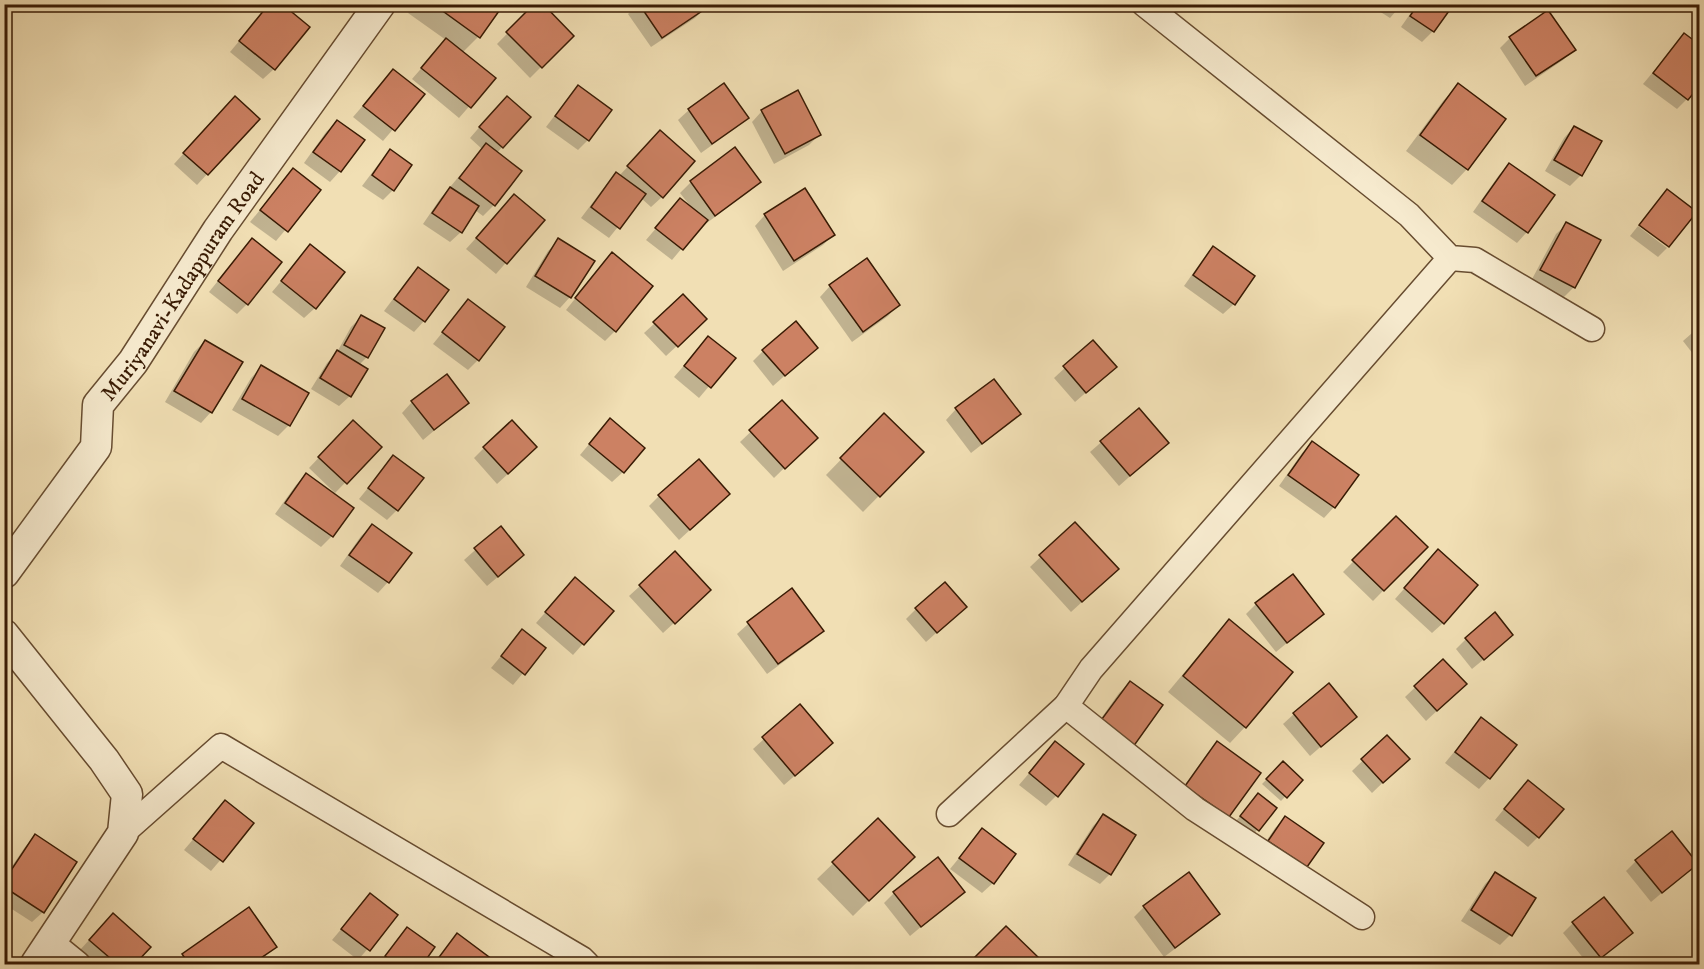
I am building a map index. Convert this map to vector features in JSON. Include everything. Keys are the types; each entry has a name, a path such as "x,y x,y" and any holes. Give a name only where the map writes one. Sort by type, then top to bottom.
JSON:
{"street":[{"name":"Muriyanavi-Kadappuram Road","path":"4,573 96,447 98,405 133,362 218,230 380,4"},
{"path":"1144,4 1409,215 1450,258 1475,260 1592,329"},
{"path":"949,813 1065,706 1091,669 1450,258"},
{"path":"4,635 104,760 128,794 123,833"},
{"path":"1065,706 1195,809 1362,916"},
{"path":"78,964 44,953 123,833 220,746 587,964"}],"building":[{"path":"269,4 282,4 310,27 275,70 239,41"},
{"path":"433,4 504,4 480,38"},
{"path":"534,4 543,4 574,36 542,68 506,32"},
{"path":"639,4 706,4 708,7 662,38"},
{"path":"1418,4 1454,4 1434,32 1410,16"},
{"path":"1548,10 1576,50 1536,76 1509,37"},
{"path":"1684,33 1700,45 1700,85 1688,100 1653,73"},
{"path":"446,38 496,78 471,108 421,68"},
{"path":"393,69 425,94 395,131 363,106"},
{"path":"724,83 749,118 712,144 688,109"},
{"path":"1458,83 1506,119 1468,170 1420,135"},
{"path":"578,85 612,110 589,141 555,116"},
{"path":"798,90 821,135 785,154 761,110"},
{"path":"235,96 260,119 208,175 183,153"},
{"path":"507,96 531,117 503,148 479,127"},
{"path":"337,120 365,140 341,172 313,152"},
{"path":"1574,126 1602,141 1582,176 1554,160"},
{"path":"660,130 695,161 663,198 627,166"},
{"path":"486,143 522,171 495,206 459,178"},
{"path":"735,147 761,182 715,216 690,181"},
{"path":"390,149 412,165 394,191 372,175"},
{"path":"1509,163 1555,195 1528,233 1482,201"},
{"path":"293,168 321,190 288,232 260,210"},
{"path":"616,172 646,194 620,229 591,207"},
{"path":"450,187 479,206 462,233 432,213"},
{"path":"805,188 835,235 794,261 764,214"},
{"path":"1667,189 1697,212 1669,247 1639,225"},
{"path":"514,194 545,220 507,264 476,238"},
{"path":"680,198 708,220 683,250 655,228"},
{"path":"1566,222 1601,240 1575,288 1540,270"},
{"path":"252,238 282,262 248,305 218,281"},
{"path":"558,238 595,261 571,298 535,276"},
{"path":"310,244 345,272 316,309 281,281"},
{"path":"1213,246 1255,276 1235,305 1193,275"},
{"path":"612,252 653,286 616,332 575,298"},
{"path":"867,258 900,305 863,332 829,285"},
{"path":"418,267 449,290 425,322 394,299"},
{"path":"683,294 707,319 678,347 653,322"},
{"path":"468,299 505,327 479,361 442,332"},
{"path":"361,315 385,328 368,358 344,345"},
{"path":"796,321 818,348 785,376 762,350"},
{"path":"1700,324 1700,339 1693,329"},
{"path":"708,336 736,358 711,388 684,366"},
{"path":"205,340 243,362 212,413 174,391"},
{"path":"1093,340 1117,367 1086,393 1063,366"},
{"path":"337,350 368,369 351,397 320,378"},
{"path":"261,365 309,393 290,426 242,399"},
{"path":"447,374 469,403 434,430 411,401"},
{"path":"994,379 1021,414 982,444 955,408"},
{"path":"782,400 818,438 785,469 749,430"},
{"path":"1139,408 1169,443 1130,476 1100,441"},
{"path":"884,413 924,452 880,497 840,458"},
{"path":"610,418 645,448 624,473 589,444"},
{"path":"353,420 382,447 347,484 318,457"},
{"path":"512,420 537,447 508,474 483,447"},
{"path":"1312,441 1359,475 1335,508 1288,475"},
{"path":"393,455 424,478 398,511 368,488"},
{"path":"699,459 730,494 690,530 658,495"},
{"path":"306,473 354,508 333,537 285,503"},
{"path":"1396,516 1428,547 1384,591 1352,560"},
{"path":"1075,522 1119,569 1082,602 1039,555"},
{"path":"372,524 412,553 389,583 349,555"},
{"path":"501,526 524,555 498,577 474,548"},
{"path":"1438,549 1478,585 1444,624 1404,588"},
{"path":"675,551 711,590 675,624 639,585"},
{"path":"1293,574 1324,614 1287,643 1255,603"},
{"path":"575,577 614,611 584,645 545,612"},
{"path":"945,582 967,607 937,633 915,608"},
{"path":"792,588 824,631 778,664 747,622"},
{"path":"1495,612 1513,635 1484,660 1465,638"},
{"path":"1229,619 1293,672 1246,728 1183,676"},
{"path":"522,629 546,648 525,675 501,656"},
{"path":"1443,659 1467,684 1437,711 1414,686"},
{"path":"1130,681 1163,705 1133,747 1099,723"},
{"path":"1329,683 1357,717 1321,747 1293,713"},
{"path":"800,704 833,743 795,776 762,737"},
{"path":"1481,717 1517,745 1490,779 1455,752"},
{"path":"1387,735 1410,759 1383,783 1361,759"},
{"path":"1055,741 1084,764 1058,797 1029,773"},
{"path":"1217,741 1261,773 1229,817 1185,786"},
{"path":"1283,761 1303,780 1287,798 1266,779"},
{"path":"1528,780 1564,809 1539,838 1504,809"},
{"path":"1258,793 1277,808 1259,831 1240,816"},
{"path":"225,800 254,823 223,862 193,839"},
{"path":"1103,814 1136,835 1111,875 1077,854"},
{"path":"1285,816 1324,843 1307,867 1268,841"},
{"path":"878,818 915,857 869,901 832,862"},
{"path":"982,828 1016,854 994,884 959,858"},
{"path":"1672,831 1698,864 1662,893 1635,860"},
{"path":"35,834 77,862 44,913 4,887 4,881"},
{"path":"938,857 965,892 921,927 893,892"},
{"path":"1189,872 1220,914 1175,948 1143,906"},
{"path":"1495,872 1536,898 1512,936 1471,910"},
{"path":"370,893 398,915 370,951 341,929"},
{"path":"1604,897 1633,933 1601,958 1572,922"},
{"path":"249,907 277,947 252,964 189,964 182,954"},
{"path":"113,913 151,947 135,964 117,964 89,940"},
{"path":"1006,926 1040,959 1035,964 968,964"},
{"path":"407,927 435,947 423,964 397,964 385,956"},
{"path":"457,933 493,960 490,964 434,964"}]}
